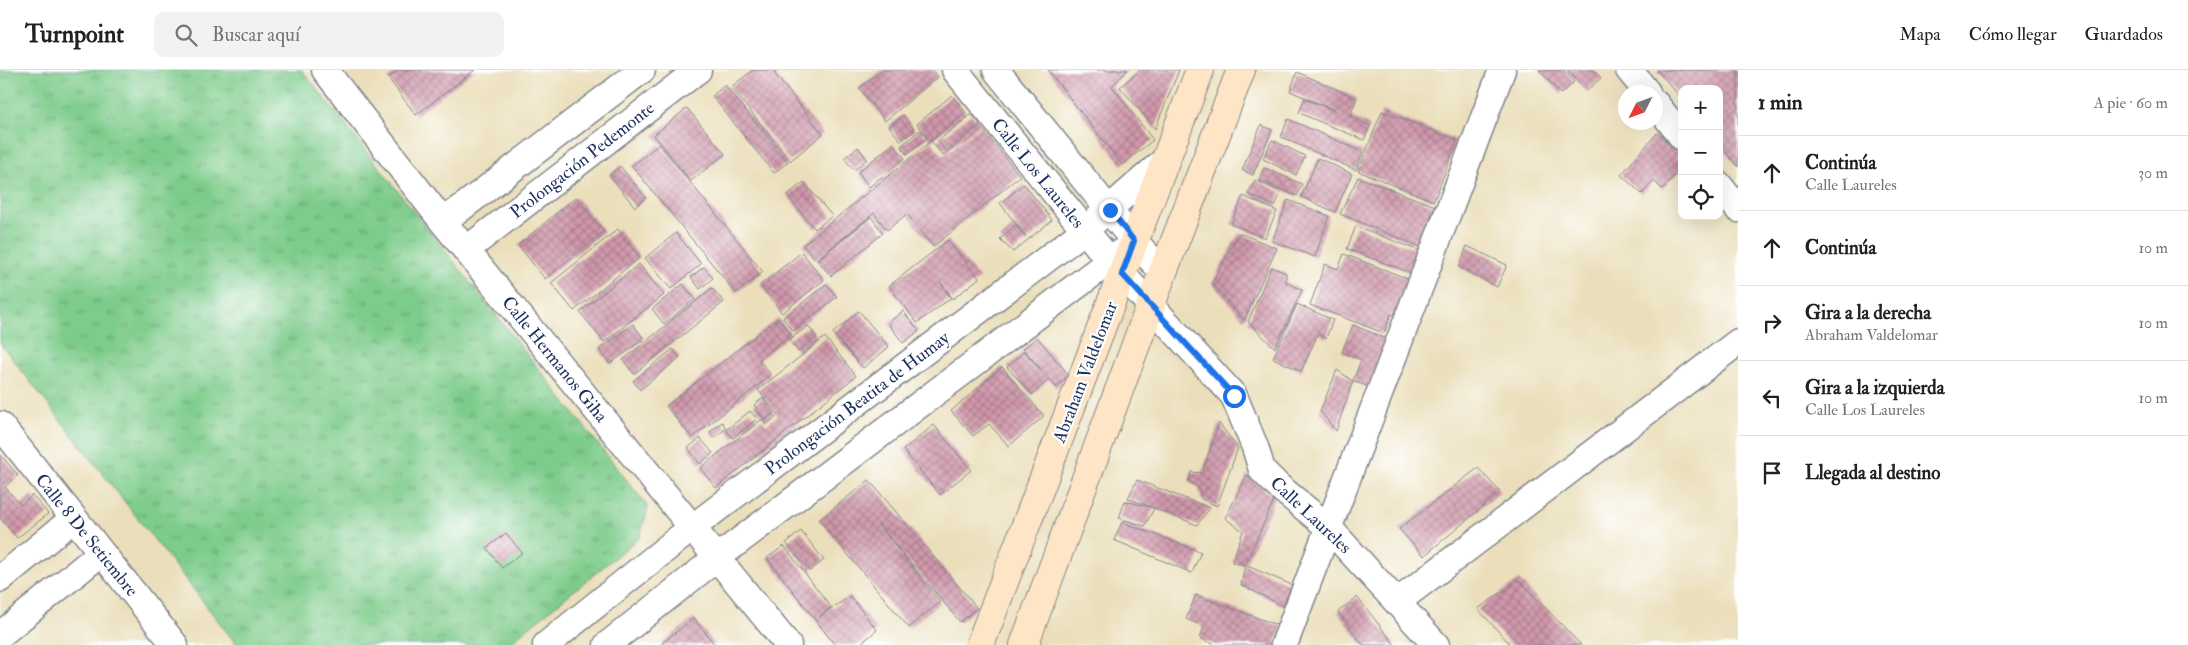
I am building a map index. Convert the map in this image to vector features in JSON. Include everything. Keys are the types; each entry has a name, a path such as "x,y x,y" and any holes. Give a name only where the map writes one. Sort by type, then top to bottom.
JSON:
{"main road":[{"name":"Abraham Valdelomar","path":"980,645 1116,268 1134,241 1200,70"},
{"name":"Abraham Valdelomar","path":"1024,645 1163,272 1241,70"}],"street":[{"name":"Calle Hermanos Giha","path":"325,70 466,250 788,645"},
{"name":"Prolongación Pedemonte","path":"444,222 642,70"},
{"name":"Prolongación Pedemonte","path":"466,250 698,70"},
{"name":"Calle Los Laureles","path":"955,70 1116,268 1151,304"},
{"name":"Calle Los Laureles","path":"996,70 1134,241 1163,272"},
{"path":"1284,645 1502,70"},
{"path":"1629,70 1641,85"},
{"path":"1663,113 1678,132"},
{"name":"Prolongación Beatita de Humay","path":"546,645 693,527 1085,230 1166,159"},
{"path":"1723,190 1738,209"},
{"path":"607,645 718,557 1116,268"},
{"name":"Calle Laureles","path":"1151,304 1234,396 1256,447 1262,470 1278,486 1328,526 1436,645"},
{"path":"1397,602 1738,342"},
{"name":"Calle 8 De Setiembre","path":"0,426 175,645"},
{"path":"0,579 74,518"},
{"path":"0,635 102,553"}],"green space":[{"path":"0,70 302,70 648,507 640,537 507,645 237,645 0,343"}],"building":[{"path":"399,70 475,70 416,115 388,78"},
{"path":"753,70 777,70 774,73 823,134 790,161 731,87"},
{"path":"882,70 932,70 938,77 885,121 859,88"},
{"path":"1048,70 1128,70 1112,86 1153,140 1122,165"},
{"path":"1140,70 1179,70 1155,129 1120,87"},
{"path":"1539,70 1564,70 1574,82 1561,94"},
{"path":"1567,70 1594,70 1601,78 1586,91"},
{"path":"1657,70 1738,70 1738,100 1736,102 1738,104 1738,167 1723,149 1723,85 1678,85 1678,94"},
{"path":"1297,72 1357,98 1350,116 1370,126 1364,140 1299,113 1304,99 1336,111 1290,91"},
{"path":"725,85 788,162 774,173 712,96"},
{"path":"952,95 966,113 931,141 917,124"},
{"path":"687,108 725,154 691,181 654,135"},
{"path":"1382,111 1457,140 1434,201 1358,171"},
{"path":"971,114 980,124 946,151 938,141"},
{"path":"903,115 915,130 901,141 889,126"},
{"path":"1288,119 1363,152 1356,170 1281,137"},
{"path":"1261,125 1272,130 1253,175 1242,170"},
{"path":"980,126 1020,176 933,247 907,214 887,230 874,213 816,260 803,245 931,141 943,156"},
{"path":"920,130 927,138 907,154 901,146"},
{"path":"1657,133 1678,152 1676,157 1678,159 1678,172 1662,189 1654,181 1642,194 1621,175"},
{"path":"1272,140 1305,156 1296,175 1263,159"},
{"path":"659,144 763,272 736,293 632,166"},
{"path":"893,144 905,158 869,187 858,172"},
{"path":"858,147 867,159 854,170 844,158"},
{"path":"1318,158 1352,174 1335,212 1301,197"},
{"path":"620,166 646,198 635,207 609,175"},
{"path":"1264,168 1302,184 1297,196 1259,180"},
{"path":"1358,177 1435,206 1421,247 1340,214"},
{"path":"1255,180 1281,192 1275,206 1248,194"},
{"path":"804,182 832,216 815,229 787,195"},
{"path":"1024,184 1052,220 1013,252 1000,239 1015,225 1026,237 1000,203"},
{"path":"1243,196 1277,211 1265,238 1231,224"},
{"path":"576,197 604,231 545,279 518,245"},
{"path":"1288,200 1329,216 1315,257 1272,241"},
{"path":"871,217 883,233 831,276 817,260"},
{"path":"1356,226 1422,252 1414,274 1347,249"},
{"path":"618,229 640,257 574,311 551,283"},
{"path":"676,233 701,264 671,289 645,258"},
{"path":"1239,233 1277,248 1244,320 1212,283"},
{"path":"948,240 979,278 953,299 940,282 951,298 917,323 889,286"},
{"path":"1467,246 1507,265 1497,287 1459,267"},
{"path":"802,252 824,280 782,313 760,285"},
{"path":"1344,254 1414,281 1400,318 1391,314 1384,333 1310,305 1325,264 1338,269"},
{"path":"639,264 664,295 604,342 580,312"},
{"path":"704,267 713,278 700,289 691,277"},
{"path":"1271,267 1286,273 1286,282 1302,290 1275,348 1248,322"},
{"path":"683,284 695,299 664,324 652,309"},
{"path":"826,284 837,297 793,331 783,318"},
{"path":"712,288 724,302 634,374 623,360"},
{"path":"1297,304 1333,320 1326,338 1318,334 1301,371 1273,358"},
{"path":"859,311 889,347 863,368 833,333"},
{"path":"903,311 919,331 903,343 888,323"},
{"path":"778,318 791,334 759,360 771,375 692,438 666,406"},
{"path":"633,324 644,339 610,364 599,349"},
{"path":"1353,325 1389,340 1369,387 1353,381 1361,360 1342,352"},
{"path":"808,326 817,337 798,352 789,340"},
{"path":"825,337 856,376 716,488 700,468 762,419 766,425 778,415 758,390"},
{"path":"1037,337 1069,375 1056,387 1049,379 1032,395 1007,367 1024,351 1042,371 1023,349"},
{"path":"673,349 680,357 640,390 633,381"},
{"path":"1002,367 1044,416 1009,446 989,424 973,436 951,411"},
{"path":"1337,370 1353,381 1336,431 1320,411"},
{"path":"763,398 774,413 765,420 754,405"},
{"path":"750,411 757,419 733,438 726,430"},
{"path":"722,422 726,428 714,438 710,432"},
{"path":"1219,423 1238,448 1217,506 1201,499 1199,488 1189,481 1191,472 1202,473"},
{"path":"934,425 971,470 940,495 903,450"},
{"path":"700,438 713,453 700,464 688,448"},
{"path":"0,454 18,475 5,487 21,505 32,495 48,514 17,538 0,518"},
{"path":"1478,468 1500,492 1424,556 1399,529"},
{"path":"1247,475 1275,498 1245,565 1232,562 1243,531 1225,518"},
{"path":"869,480 977,608 960,622 878,524 940,602 909,628 819,520"},
{"path":"1137,480 1210,508 1197,525 1128,498"},
{"path":"1125,501 1154,508 1145,526 1119,518"},
{"path":"1122,522 1201,552 1192,573 1114,540"},
{"path":"801,531 824,560 810,571 786,543"},
{"path":"506,533 522,553 502,568 487,548"},
{"path":"784,546 831,607 819,617 850,596 877,630 859,645 835,645 767,558"},
{"path":"1245,565 1292,585 1283,606 1241,585"},
{"path":"1519,580 1581,645 1511,645 1478,609"},
{"path":"1196,595 1282,627 1275,645 1215,645 1200,638 1204,626 1186,619"},
{"path":"1357,597 1395,645 1363,645 1338,612"},
{"path":"694,618 715,645 663,645 662,643"}],"route":[{"path":"1110,210 1134,241 1122,274 1234,396"}]}
